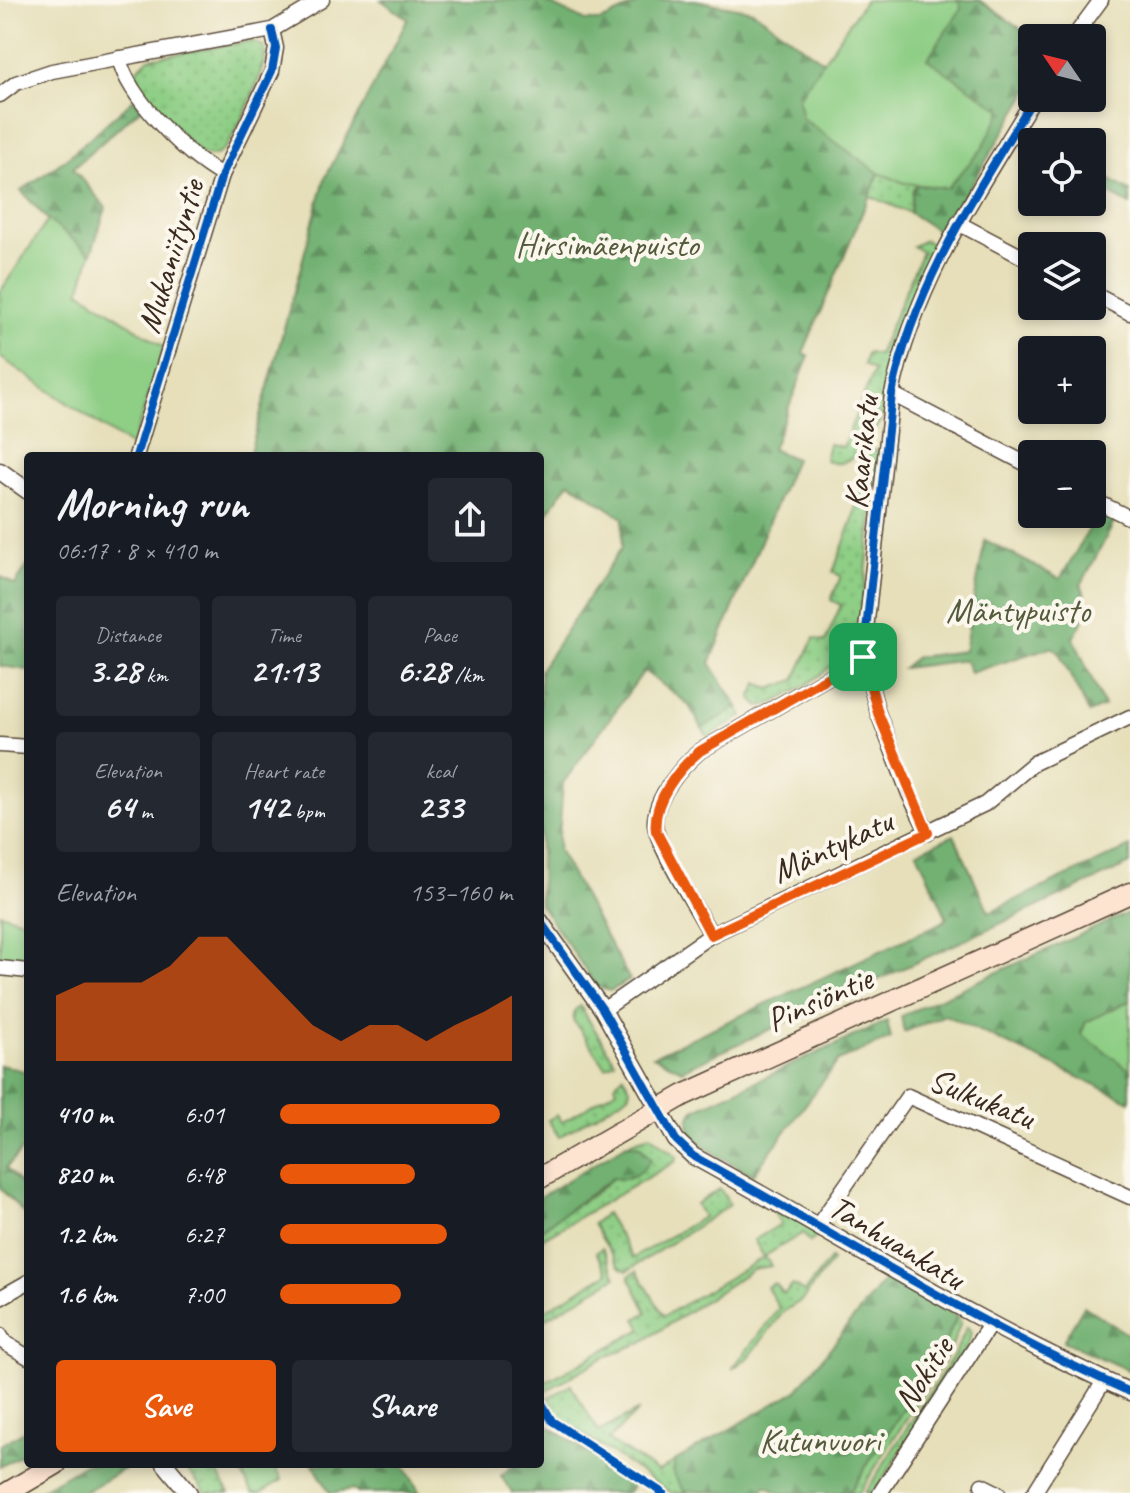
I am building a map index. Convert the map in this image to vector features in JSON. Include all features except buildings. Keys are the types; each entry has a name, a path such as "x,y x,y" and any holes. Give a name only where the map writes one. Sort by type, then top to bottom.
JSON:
{"main road":[{"name":"Pinsiöntie","path":"544,1176 659,1108 1130,893"},
{"path":"7,1493 49,1468"}],"street":[{"path":"0,95 16,83 52,71 272,30 322,0"},
{"path":"1083,24 1101,0"},
{"name":"Mukaniityntie","path":"137,452 222,175 272,71 276,48 272,30"},
{"path":"119,58 127,81 180,143 222,175"},
{"name":"Kaarikatu","path":"928,833 878,713 863,657 892,394 911,324 958,223 1025,112"},
{"path":"958,223 1018,255"},
{"path":"1106,300 1130,313"},
{"path":"892,394 1018,460"},
{"path":"0,471 24,488"},
{"path":"1106,506 1130,518"},
{"path":"711,935 656,831 655,820 662,799 684,767 700,751 863,657"},
{"name":"Mäntykatu","path":"603,1010 711,935 985,804 1034,763 1130,717"},
{"path":"0,745 24,747"},
{"name":"Tanhuankatu","path":"544,927 603,1010 676,1140 693,1156 818,1225 989,1326 1130,1392"},
{"path":"0,968 24,971"},
{"name":"Sulkukatu","path":"818,1225 908,1096 1130,1197"},
{"path":"0,1298 24,1284"},
{"name":"Nokitie","path":"880,1493 989,1326"},
{"path":"2,1341 24,1355"},
{"path":"1034,1493 1104,1381"},
{"path":"168,1468 189,1493"},
{"path":"982,1485 998,1493"}],"green space":[{"name":"Hirsimäenpuisto","path":"381,0 541,0 586,21 601,21 646,0 695,0 753,11 823,61 798,98 802,118 879,173 803,353 809,356 772,449 795,459 710,663 738,707 702,728 688,704 644,671 563,783 558,850 630,980 610,991 597,987 544,910 544,664 622,547 623,518 569,482 544,518 544,452 250,452 325,178 408,19"},
{"path":"865,0 956,0 960,3 961,9 927,59 1002,110 982,149 947,188 905,183 879,173 802,118 798,98"},
{"path":"956,0 979,0 1018,27 1018,109 962,200 950,226 938,231 910,213 913,189 918,185 948,188 1002,111 927,59 961,9"},
{"path":"253,41 265,48 261,70 234,134 221,152 215,155 198,152 135,83 136,71 149,58"},
{"path":"134,99 141,108 73,168 106,208 91,254 48,220 21,191 66,159"},
{"path":"879,173 918,185 913,189 910,213 869,196"},
{"path":"1106,178 1130,191 1130,205 1106,192"},
{"path":"48,220 91,254 80,291 164,347 132,447 0,357 0,292"},
{"path":"925,240 938,249 897,346 881,418 859,452 851,459 833,463 825,459 829,444 843,447 874,371 864,365 867,353 878,355 922,252 913,246"},
{"path":"872,450 879,451 860,629 844,654 817,677 787,696 759,707 751,698 758,683 770,689 795,680 814,638 825,642 841,605 831,600 841,576 833,572 853,519 865,462"},
{"name":"Mäntypuisto","path":"1106,518 1114,523 1081,585 1085,598 1084,612 1073,637 1104,706 1089,713 1058,651 1051,647 970,673 966,660 903,668 916,657 964,651 985,540 1060,579 1090,528 1106,528"},
{"path":"24,571 24,669 0,666 0,576 15,585"},
{"path":"738,707 743,716 708,737 702,728"},
{"path":"954,835 989,912 1130,847 1130,864 682,1070 653,1056 943,922 947,918 917,852"},
{"path":"1130,912 1130,1001 1086,1022 1081,1033 1130,1070 1130,1101 945,1015 904,1032 901,1016"},
{"path":"0,913 24,921 24,961 0,958"},
{"path":"1130,1001 1130,1070 1081,1034 1086,1022"},
{"path":"580,1006 615,1062 606,1067 573,1020 575,1010"},
{"path":"887,1021 891,1038 838,1061 753,1175 708,1149 691,1131 689,1121 694,1110"},
{"path":"0,1065 24,1071 24,1148 6,1168 24,1188 24,1214 0,1188"},
{"path":"623,1075 630,1088 629,1095 559,1137 548,1120 557,1115 562,1122 617,1089 615,1084"},
{"path":"650,1135 677,1157 676,1161 544,1238 544,1227 602,1188 640,1146 627,1144"},
{"path":"627,1144 640,1146 651,1159 635,1175 613,1178 544,1227 544,1195"},
{"path":"720,1189 730,1205 627,1271 619,1266 593,1224 606,1213 633,1258 703,1217 696,1204"},
{"path":"777,1208 821,1233 810,1242 803,1233 765,1256 771,1266 753,1269 642,1342 603,1358 544,1392 544,1383 642,1329 636,1319 647,1312 629,1276 637,1271 664,1316 764,1257 754,1240 781,1224 774,1213"},
{"path":"602,1248 616,1277 544,1320 544,1311 608,1273 596,1252"},
{"path":"830,1259 832,1261 802,1300 783,1312 749,1357 732,1369 779,1308 767,1287 775,1283 784,1294 793,1285 804,1292"},
{"name":"Kutunvuori","path":"889,1274 957,1316 943,1348 849,1493 779,1493 766,1485 761,1493 684,1491 673,1474 675,1461 796,1391"},
{"path":"1084,1306 1130,1336 1130,1371 1063,1341"},
{"path":"957,1316 961,1322 950,1351 859,1493 849,1493 943,1348"},
{"path":"967,1327 971,1331 969,1343 874,1493 865,1493 955,1353"},
{"path":"571,1385 599,1432 639,1410 608,1440 658,1472 675,1461 673,1474 687,1493 672,1493 557,1417 545,1400"},
{"path":"544,1420 634,1483 627,1493 512,1493 501,1476 510,1468 544,1468"},
{"path":"24,1431 24,1453 0,1467 0,1445"},
{"path":"78,1468 125,1468 83,1493 36,1493"},
{"path":"186,1468 214,1468 229,1493 206,1493"},
{"path":"238,1468 274,1468 282,1480 260,1493 253,1493"},
{"path":"315,1468 405,1468 420,1493 358,1493 354,1489 330,1493"}],"cycle path":[{"path":"137,452 222,175 272,71 276,48 272,30"},
{"path":"928,833 909,794 878,713 863,657 892,394 915,315 932,277 970,204 1026,112"},
{"path":"544,927 603,1010 676,1140 693,1156 963,1309 1130,1392"},
{"path":"544,1407 552,1421 663,1493"}],"route":[{"path":"863,657 878,713 909,794 928,833 711,935 656,831 657,808 684,767 700,751 863,657"}]}
